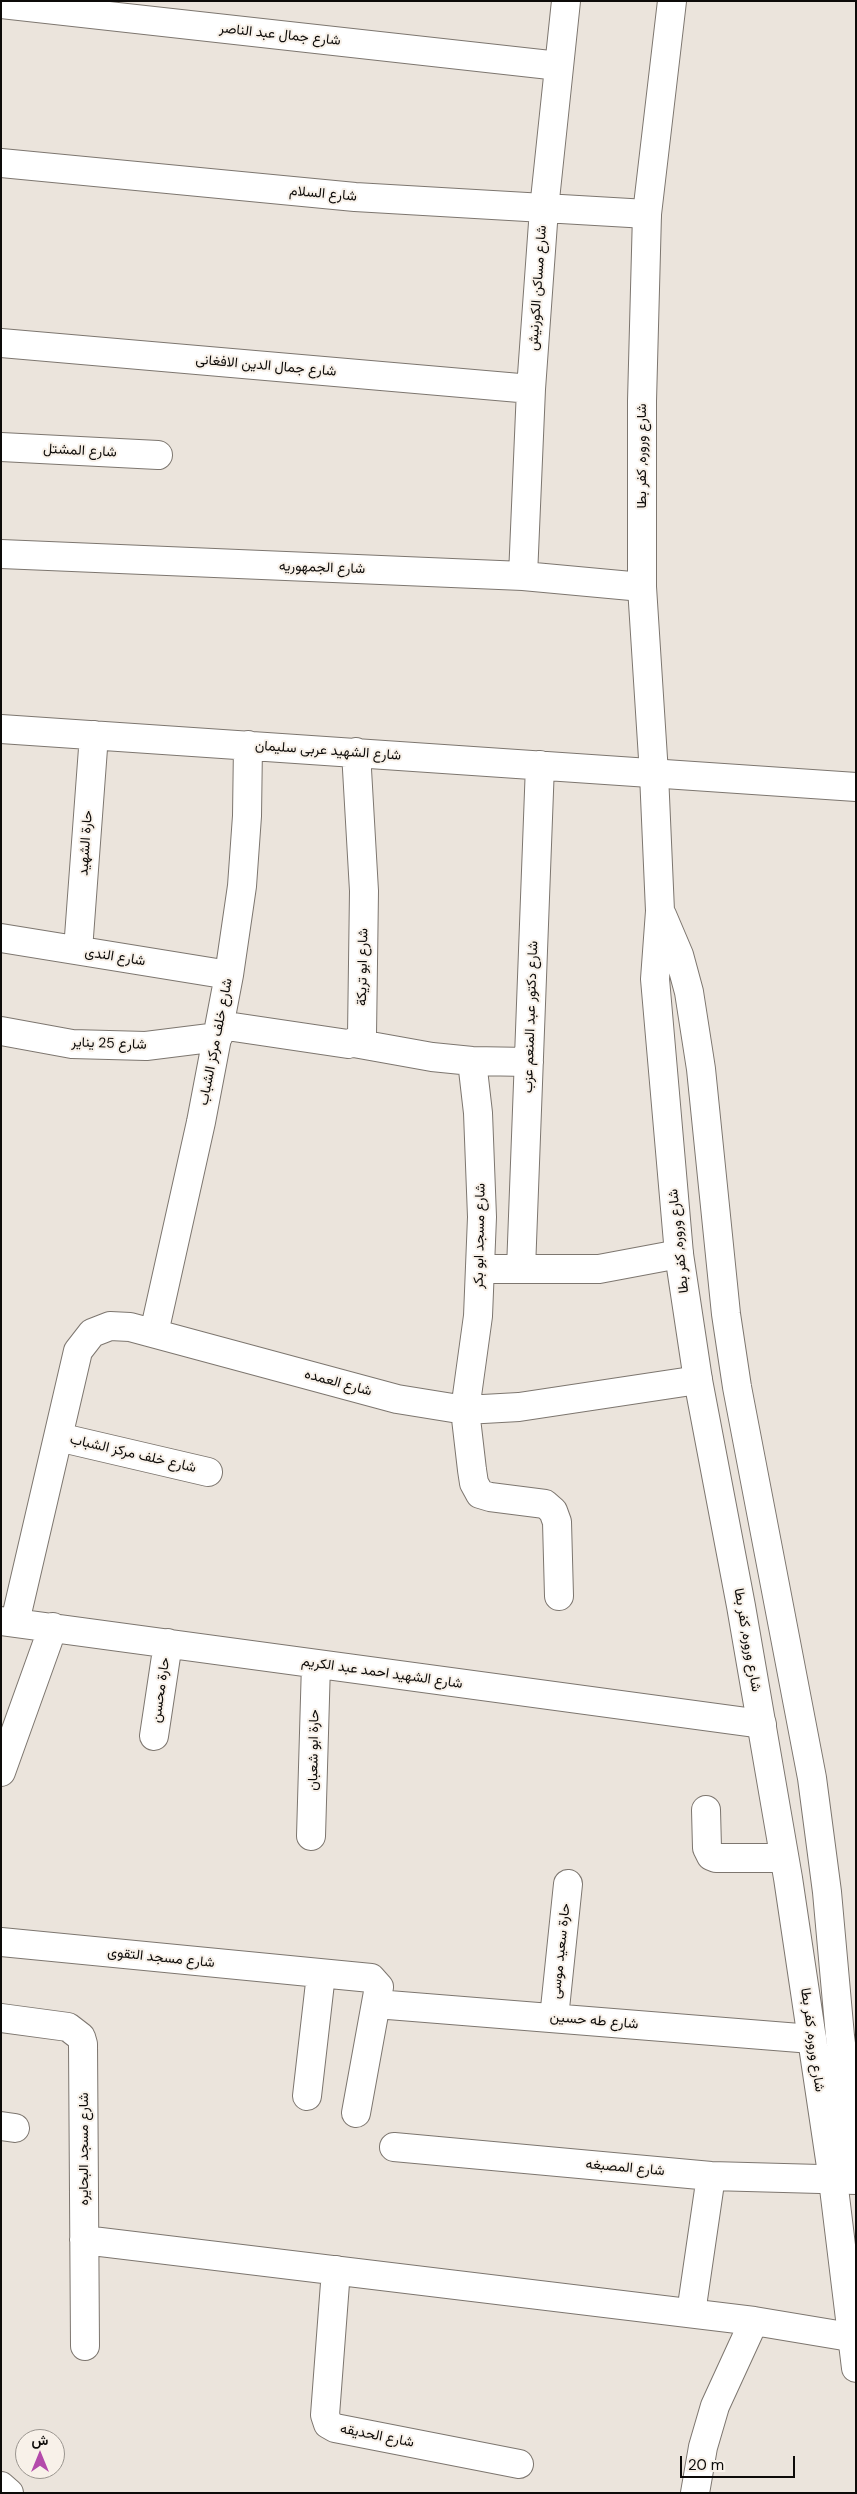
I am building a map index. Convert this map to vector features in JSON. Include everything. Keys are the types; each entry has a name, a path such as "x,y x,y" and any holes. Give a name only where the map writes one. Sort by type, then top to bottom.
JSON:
{"street":[{"name":"شارع مساكن الكورنيش","path":"523,576 531,389 544,209 566,1"},
{"name":"شارع وروره, كفر بطا","path":"672,1 647,214 642,402 642,587 654,774 660,911 656,978 679,1254 698,1380 762,1724 812,2039 844,2180 856,2368"},
{"name":"شارع جمال عبد الناصر","path":"1,4 560,66"},
{"name":"شارع السلام","path":"1,163 355,197 647,214"},
{"name":"شارع جمال الدين الافغانى","path":"1,344 531,389"},
{"name":"شارع المشتل","path":"1,447 158,455"},
{"name":"شارع الجمهوريه","path":"1,554 523,576 642,587"},
{"name":"شارع الشهيد عربى سليمان","path":"1,729 856,787"},
{"name":"حارة الشهيد","path":"78,950 94,735"},
{"name":"شارع خلف مركز الشباب","path":"154,1333 219,1031 229,975 242,886 247,816 248,745"},
{"name":"شارع ابو تريكة","path":"354,1043 362,1035 364,960 362,861 356,752"},
{"name":"شارع دكتور عبد المنعم عزب","path":"521,1269 540,765"},
{"name":"شارع وروره, كفر بطا","path":"660,911 679,956 689,992 701,1069 724,1295 737,1387 812,1778 827,1892 840,2036 856,2158"},
{"name":"شارع الندى","path":"1,938 229,975"},
{"name":"شارع 25 يناير","path":"1,1030 72,1044 146,1046 219,1031"},
{"path":"219,1031 348,1044 354,1043 393,1052 472,1061 529,1062"},
{"name":"شارع مسجد ابو بكر","path":"472,1061 481,1165 481,1269 476,1335 465,1410 474,1483 480,1494 545,1504 553,1511 557,1522 559,1596"},
{"path":"481,1269 599,1269 679,1254"},
{"name":"شارع العمده","path":"8,1622 58,1436 78,1351 92,1333 110,1326 130,1327 154,1333 398,1399 465,1410 519,1407 698,1380"},
{"name":"شارع خلف مركز الشباب","path":"58,1436 208,1472"},
{"name":"شارع الشهيد احمد عبد الكريم","path":"8,1622 762,1724"},
{"path":"1,1772 53,1627"},
{"name":"حارة محسن","path":"154,1736 168,1643"},
{"name":"حارة ابو شعبان","path":"312,1836 316,1664"},
{"path":"706,1810 707,1848 712,1856 716,1858 784,1858"},
{"name":"حارة سعيد موسى","path":"554,2018 568,1884"},
{"name":"شارع مسجد التقوى","path":"1,1942 371,1978 379,1987 356,2113"},
{"path":"307,2096 322,1974"},
{"name":"شارع طه حسين","path":"376,2004 812,2039"},
{"name":"شارع مسجد البحايره","path":"1,2018 68,2027 81,2037 83,2044 85,2346"},
{"name":"شارع المصبغه","path":"394,2147 711,2176 844,2180"},
{"path":"691,2313 711,2176"},
{"path":"84,2240 691,2313 854,2337"},
{"name":"شارع الحديقه","path":"336,2270 325,2415 328,2424 335,2428 519,2464"},
{"path":"695,2493 703,2447 715,2406 754,2321"},
{"path":"1,2486 9,2493"}]}
